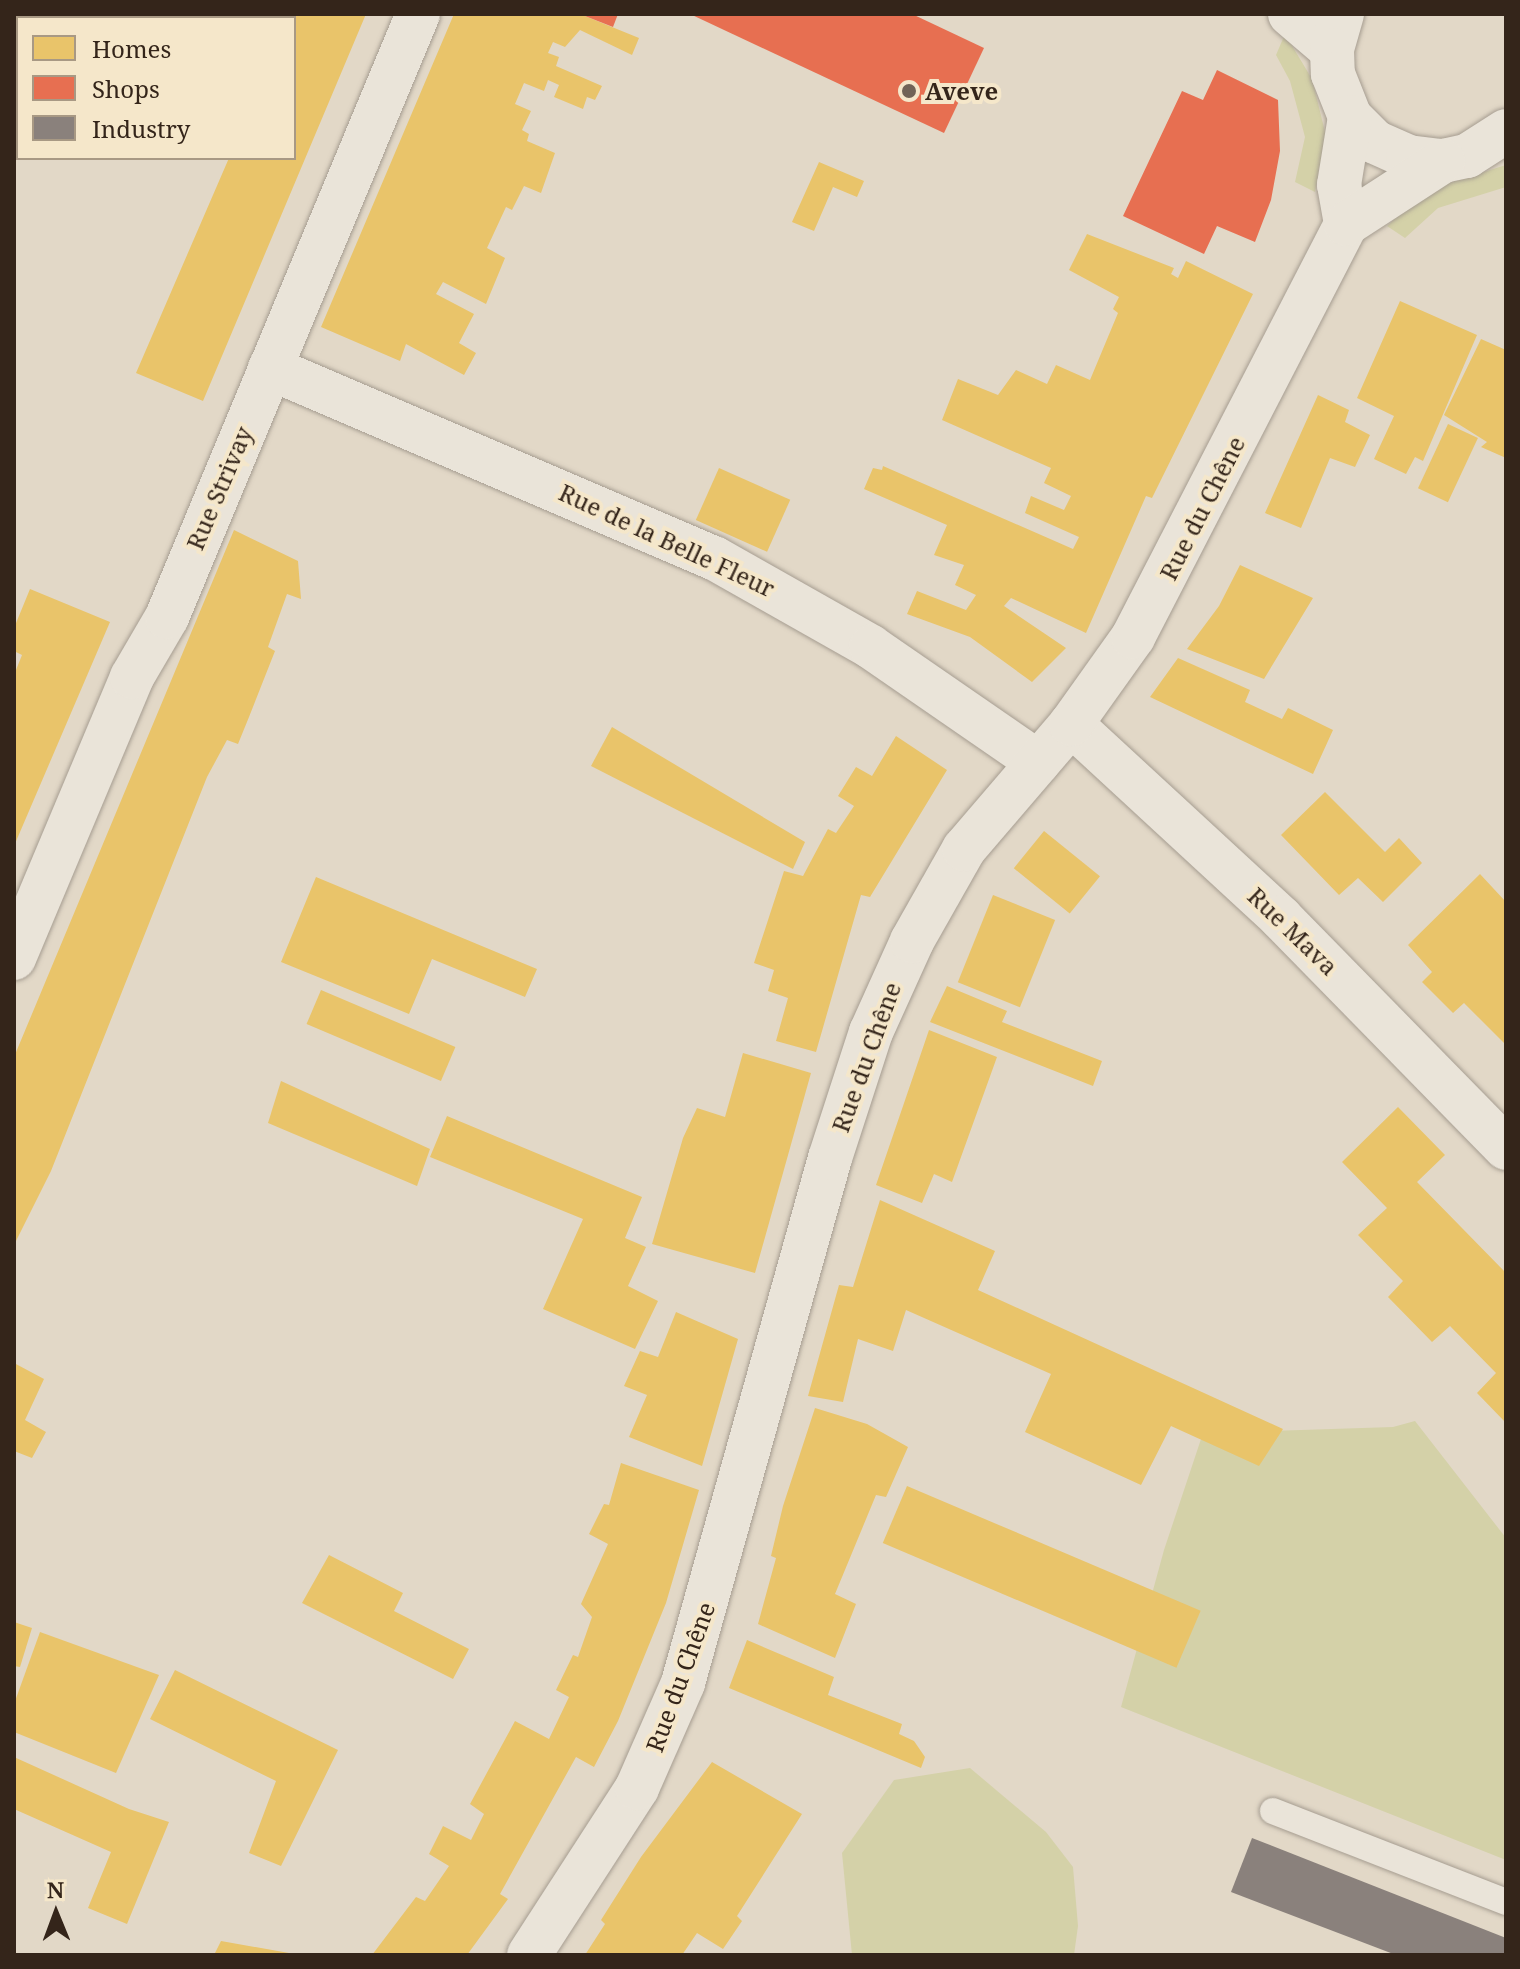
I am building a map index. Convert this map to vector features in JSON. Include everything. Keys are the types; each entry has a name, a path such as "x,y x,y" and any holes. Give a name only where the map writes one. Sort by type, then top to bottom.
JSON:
{"street":[{"name":"Rue Strivay","path":"14,958 132,677 167,617 418,14"},
{"path":"1290,14 1337,32 1333,74 1350,117 1375,142 1408,157 1443,161"},
{"path":"1350,117 1339,185 1346,224 1443,161 1500,140"},
{"name":"Rue du Chêne","path":"529,1955 637,1788 683,1683 830,1158 885,996 964,849 1071,724 1161,588 1346,224"},
{"name":"Rue de la Belle Fleur","path":"270,368 651,527 725,563 884,655 1038,762"},
{"name":"Rue Mava","path":"1071,724 1281,918 1506,1148"}],"lane":[{"path":"1273,1811 1506,1902"}],"shaded area":[{"path":"1285,34 1312,79 1326,136 1315,192 1295,182 1305,137 1290,81 1276,55"},
{"path":"1506,165 1506,187 1438,208 1405,238 1387,226 1426,190"},
{"path":"1415,1421 1506,1538 1506,1860 1121,1707 1164,1550 1203,1433 1393,1427"},
{"path":"970,1768 1046,1832 1073,1867 1078,1926 1074,1955 852,1955 842,1853 894,1780"}],"building: Homes":[{"path":"366,14 203,401 136,373 228,160 296,160 296,16 292,16"},
{"path":"454,14 580,14 639,38 632,55 580,30 565,47 553,42 548,53 559,57 556,66 602,86 595,100 587,97 583,109 554,97 559,85 548,80 544,91 524,83 515,104 531,111 522,130 529,134 527,141 555,153 541,193 524,186 512,210 506,207 487,248 505,258 486,304 443,282 436,294 474,314 459,343 476,353 464,375 406,344 400,361 321,327"},
{"path":"819,162 864,181 857,197 833,187 814,231 792,222"},
{"path":"1087,234 1174,268 1171,274 1178,278 1186,261 1253,294 1152,498 1146,496 1086,633 1011,598 1004,606 1066,648 1032,682 970,637 907,614 917,591 966,610 976,595 955,585 964,565 934,555 947,525 864,489 873,468 882,470 883,466 1073,549 1079,537 1025,513 1031,496 1064,510 1071,496 1044,483 1051,468 942,420 958,379 998,395 1016,370 1047,384 1056,365 1090,380 1118,313 1113,309 1119,297 1069,270"},
{"path":"1400,301 1477,335 1423,461 1415,457 1406,474 1374,459 1394,416 1357,398"},
{"path":"1481,339 1506,350 1506,458 1481,447 1487,442 1444,415"},
{"path":"1318,395 1349,410 1345,422 1370,435 1355,467 1330,458 1301,528 1265,513"},
{"path":"1448,424 1478,438 1448,502 1418,488"},
{"path":"719,468 790,500 767,552 696,520"},
{"path":"234,530 298,561 301,599 287,594 268,647 275,651 238,744 227,740 207,777 51,1171 14,1245 14,1057"},
{"path":"1240,565 1313,598 1264,679 1187,649 1219,606"},
{"path":"30,589 110,622 14,846 14,675 22,655 14,651 14,628"},
{"path":"1178,658 1250,690 1245,702 1282,719 1288,708 1333,730 1313,774 1150,697"},
{"path":"612,727 805,842 793,869 591,766"},
{"path":"896,736 947,770 870,897 861,895 816,1052 776,1041 788,998 768,991 774,970 754,963 784,871 803,876 828,829 836,833 854,806 838,796 856,767 872,776"},
{"path":"1325,792 1385,852 1399,838 1422,863 1383,902 1358,878 1339,895 1281,835"},
{"path":"1044,831 1100,876 1070,914 1014,868"},
{"path":"1480,874 1506,902 1506,1045 1464,1003 1453,1013 1422,982 1432,972 1408,945"},
{"path":"316,877 537,969 525,997 432,959 409,1014 281,962"},
{"path":"993,895 1055,920 1020,1007 958,982"},
{"path":"947,986 1007,1011 1002,1022 1102,1061 1093,1086 930,1022"},
{"path":"321,990 455,1047 441,1081 307,1024"},
{"path":"929,1030 997,1057 952,1182 934,1174 922,1203 876,1185"},
{"path":"743,1053 811,1073 755,1273 652,1244 683,1138 697,1108 725,1117"},
{"path":"281,1081 430,1149 417,1186 268,1123"},
{"path":"1398,1107 1445,1155 1417,1182 1506,1273 1506,1423 1477,1393 1496,1373 1450,1326 1432,1342 1388,1297 1403,1281 1358,1235 1387,1208 1342,1162"},
{"path":"447,1116 642,1197 625,1238 646,1247 628,1286 658,1301 635,1349 543,1309 583,1219 430,1157"},
{"path":"880,1200 995,1251 978,1290 1283,1429 1259,1466 1171,1426 1141,1485 1025,1432 1051,1374 906,1310 893,1351 858,1339 843,1402 808,1396 839,1285 853,1287"},
{"path":"676,1312 738,1339 702,1466 629,1437 647,1395 624,1386 640,1351 658,1357"},
{"path":"14,1363 44,1379 25,1420 46,1432 32,1458 14,1451"},
{"path":"815,1408 867,1424 908,1447 886,1497 876,1495 835,1594 856,1604 835,1658 758,1624 776,1558 771,1556 783,1506"},
{"path":"621,1463 699,1490 666,1603 618,1721 594,1767 576,1757 500,1894 508,1899 467,1955 372,1955 416,1897 425,1901 449,1866 429,1854 443,1826 471,1840 484,1814 470,1804 515,1721 549,1739 569,1697 556,1690 573,1655 578,1657 592,1617 581,1604 608,1544 589,1534 604,1504 609,1505"},
{"path":"907,1486 1201,1611 1176,1668 883,1543"},
{"path":"329,1555 403,1593 394,1611 469,1649 453,1679 302,1603"},
{"path":"14,1622 32,1628 20,1667 14,1666"},
{"path":"40,1632 159,1675 116,1773 14,1732 14,1704"},
{"path":"747,1640 834,1677 828,1695 902,1724 899,1734 914,1741 925,1757 921,1768 729,1688"},
{"path":"175,1670 338,1750 281,1866 249,1853 276,1781 150,1719"},
{"path":"14,1757 129,1809 169,1822 127,1924 88,1908 111,1852 14,1809"},
{"path":"712,1762 802,1814 737,1916 742,1921 723,1949 697,1933 682,1955 585,1955 605,1924 601,1920 641,1857"},
{"path":"221,1941 289,1953 289,1955 214,1955"}],"building: Shops":[{"path":"580,14 618,14 613,27"},
{"name":"Aveve","path":"690,14 912,14 984,48 944,133"},
{"path":"1217,70 1278,100 1280,151 1271,200 1255,242 1217,226 1204,254 1123,216 1182,91 1203,100"}],"building: Industry":[{"path":"1252,1838 1506,1938 1506,1955 1396,1955 1231,1892"}],"place":[{"name":"Aveve","path":"909,91"}]}
